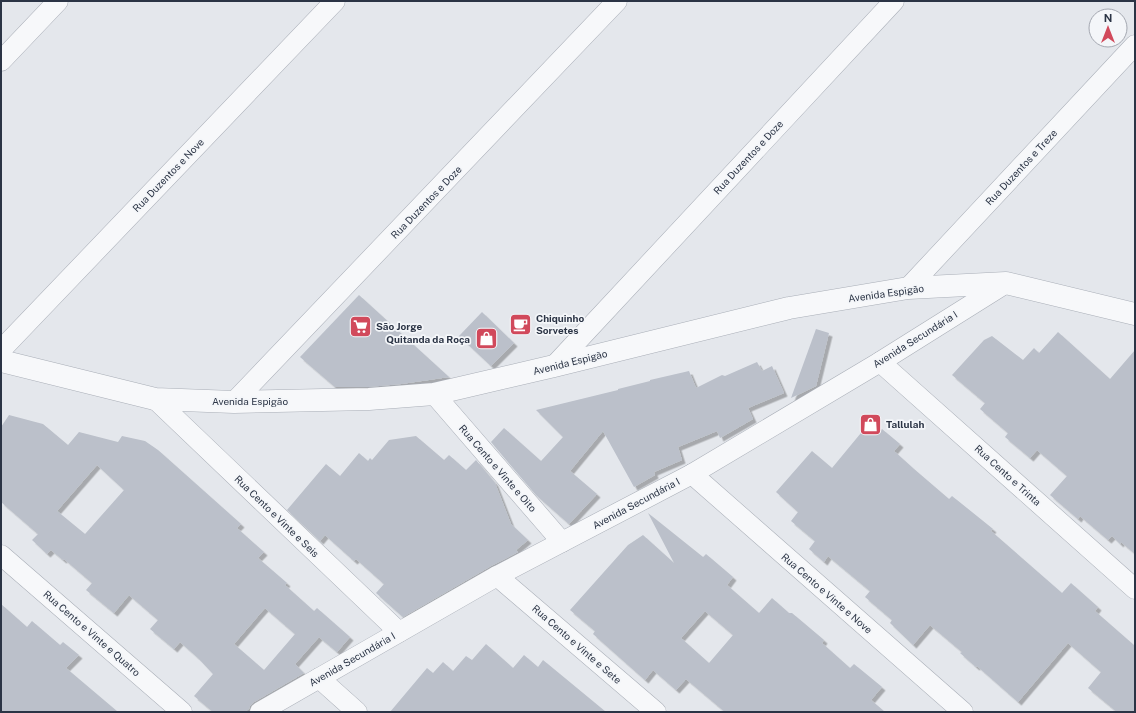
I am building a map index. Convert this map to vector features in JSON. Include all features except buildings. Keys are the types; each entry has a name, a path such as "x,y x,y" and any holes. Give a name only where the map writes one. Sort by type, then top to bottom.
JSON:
{"street":[{"path":"1,61 58,1"},
{"name":"Rua Duzentos e Nove","path":"1,350 335,1"},
{"name":"Rua Duzentos e Doze","path":"234,402 617,1"},
{"name":"Rua Duzentos e Doze","path":"554,366 894,1"},
{"name":"Rua Duzentos e Treze","path":"908,288 1135,45"},
{"name":"Avenida Espigão","path":"1,361 155,399 234,402 361,399 434,394 789,308 908,288 1006,284 1135,314"},
{"name":"Avenida Secundária I","path":"260,712 497,576 692,474 880,362 1006,284"},
{"name":"Rua Cento e Trinta","path":"880,362 1135,588"},
{"name":"Rua Cento e Vinte e Oito","path":"434,394 562,542"},
{"name":"Rua Cento e Vinte e Seis","path":"155,399 399,632"},
{"name":"Rua Cento e Vinte e Nove","path":"692,474 963,712"},
{"name":"Rua Cento e Vinte e Quatro","path":"1,555 182,712"},
{"name":"Rua Cento e Vinte e Sete","path":"497,576 656,712"},
{"path":"319,678 357,712"}],"place":[{"name":"Chiquinho Sorvetes","path":"521,324"},
{"name":"São Jorge","path":"361,326"},
{"name":"Quitanda da Roça","path":"486,339"},
{"name":"Tallulah","path":"871,424"}]}
